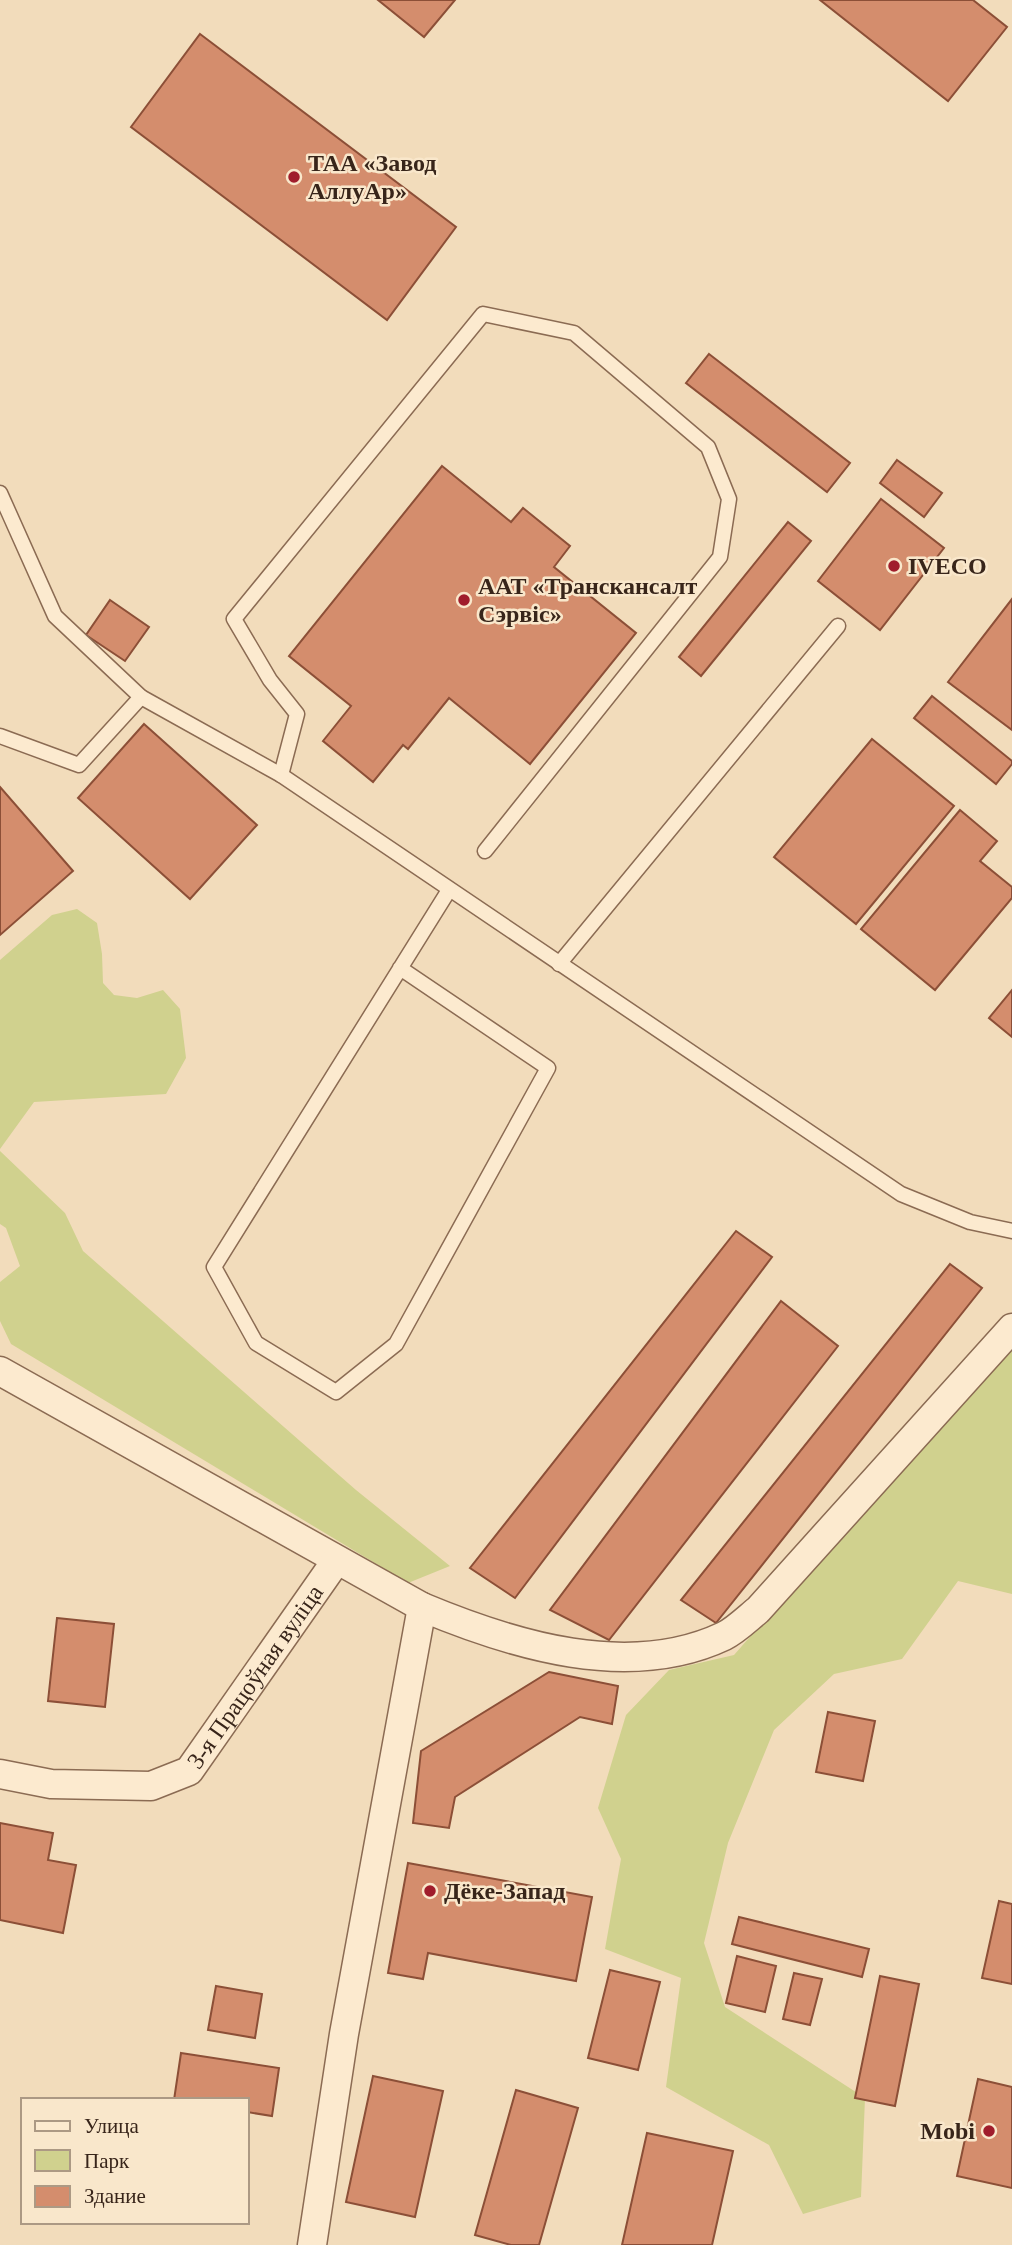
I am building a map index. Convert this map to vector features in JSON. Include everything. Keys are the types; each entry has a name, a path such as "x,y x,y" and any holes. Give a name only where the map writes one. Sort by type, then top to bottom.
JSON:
{"street":[{"path":"0,1371 422,1607 506,1637 568,1651 617,1657 659,1655 694,1648 727,1634 758,1610 1012,1328"},
{"name":"3-я Працоўная вуліца","path":"0,1774 51,1784 151,1786 189,1770 336,1560"},
{"path":"312,2245 344,2034 422,1607"}],"lane":[{"path":"281,775 298,714 271,680 234,620 483,314 574,332 708,447 729,499 720,557 485,851"},
{"path":"0,493 55,617 141,697 281,775 901,1194 970,1222 1012,1231"},
{"path":"559,964 838,626"},
{"path":"0,736 79,765 141,697"},
{"path":"400,968 548,1068 396,1344 336,1392 256,1343 214,1267 400,968 449,890"}],"green space":[{"path":"77,909 97,923 103,983 114,995 137,998 163,990 180,1009 186,1058 166,1094 34,1102 0,1149 0,960 52,915"},
{"path":"0,1151 65,1213 83,1251 356,1490 450,1566 408,1583 11,1344 0,1321 0,1282 20,1266 6,1228 0,1224"},
{"path":"1012,1345 1012,1594 958,1581 902,1659 834,1674 774,1730 728,1843 704,1943 725,2007 865,2098 861,2197 803,2214 769,2145 666,2087 681,1978 605,1949 621,1859 598,1808 626,1715 669,1670 734,1655 907,1457"}],"building":[{"path":"378,0 455,0 424,37"},
{"path":"820,0 973,0 1007,27 948,101"},
{"name":"ТАА «Завод АллуАр»","path":"200,34 456,227 387,320 131,127"},
{"path":"709,354 850,463 827,492 686,383"},
{"path":"897,460 942,493 924,517 880,483"},
{"name":"ААТ «Транскансалт Сэрвіс»","path":"442,466 511,522 523,508 570,546 554,567 636,633 530,764 449,698 408,749 403,745 373,782 323,741 351,706 289,656"},
{"path":"881,499 944,548 880,630 818,581"},
{"path":"788,522 811,541 701,676 679,657"},
{"path":"1012,599 1012,730 948,682"},
{"path":"110,600 149,627 125,661 86,635"},
{"path":"932,696 1012,761 996,784 914,718"},
{"path":"144,724 257,825 190,899 78,798"},
{"path":"872,739 954,806 856,924 774,857"},
{"path":"0,787 73,871 0,935"},
{"path":"960,810 997,841 980,861 1012,887 1012,898 935,990 861,929"},
{"path":"1012,990 1012,1037 989,1018"},
{"path":"736,1231 772,1257 515,1598 470,1568"},
{"path":"950,1264 982,1288 716,1623 681,1600"},
{"path":"781,1301 838,1346 609,1640 550,1610"},
{"path":"57,1618 114,1624 105,1707 48,1701"},
{"path":"549,1672 618,1686 612,1724 580,1717 455,1797 449,1828 413,1823 421,1751"},
{"path":"828,1712 875,1721 863,1781 816,1772"},
{"path":"0,1823 53,1833 48,1860 76,1865 63,1933 0,1920"},
{"path":"408,1863 592,1897 576,1981 428,1953 423,1979 388,1973"},
{"path":"999,1901 1012,1904 1012,1984 982,1978"},
{"path":"739,1917 869,1949 862,1977 732,1944"},
{"path":"737,1956 776,1966 765,2012 726,2003"},
{"path":"610,1970 660,1982 638,2070 588,2058"},
{"path":"794,1973 822,1979 810,2025 783,2019"},
{"path":"880,1976 919,1984 895,2106 855,2098"},
{"path":"216,1986 262,1994 255,2038 208,2030"},
{"path":"181,2053 279,2068 272,2116 248,2112 248,2098 174,2098"},
{"path":"373,2076 443,2091 415,2217 346,2202"},
{"name":"Mobi","path":"978,2079 1012,2087 1012,2188 957,2176"},
{"path":"516,2090 578,2108 539,2245 511,2245 475,2235"},
{"path":"647,2133 733,2151 712,2245 622,2245"}],"place":[{"name":"ТАА «Завод АллуАр»","path":"294,177"},
{"name":"IVECO","path":"894,566"},
{"name":"ААТ «Транскансалт Сэрвіс»","path":"464,600"},
{"name":"Дёке-Запад","path":"430,1891"},
{"name":"Mobi","path":"989,2131"}]}
